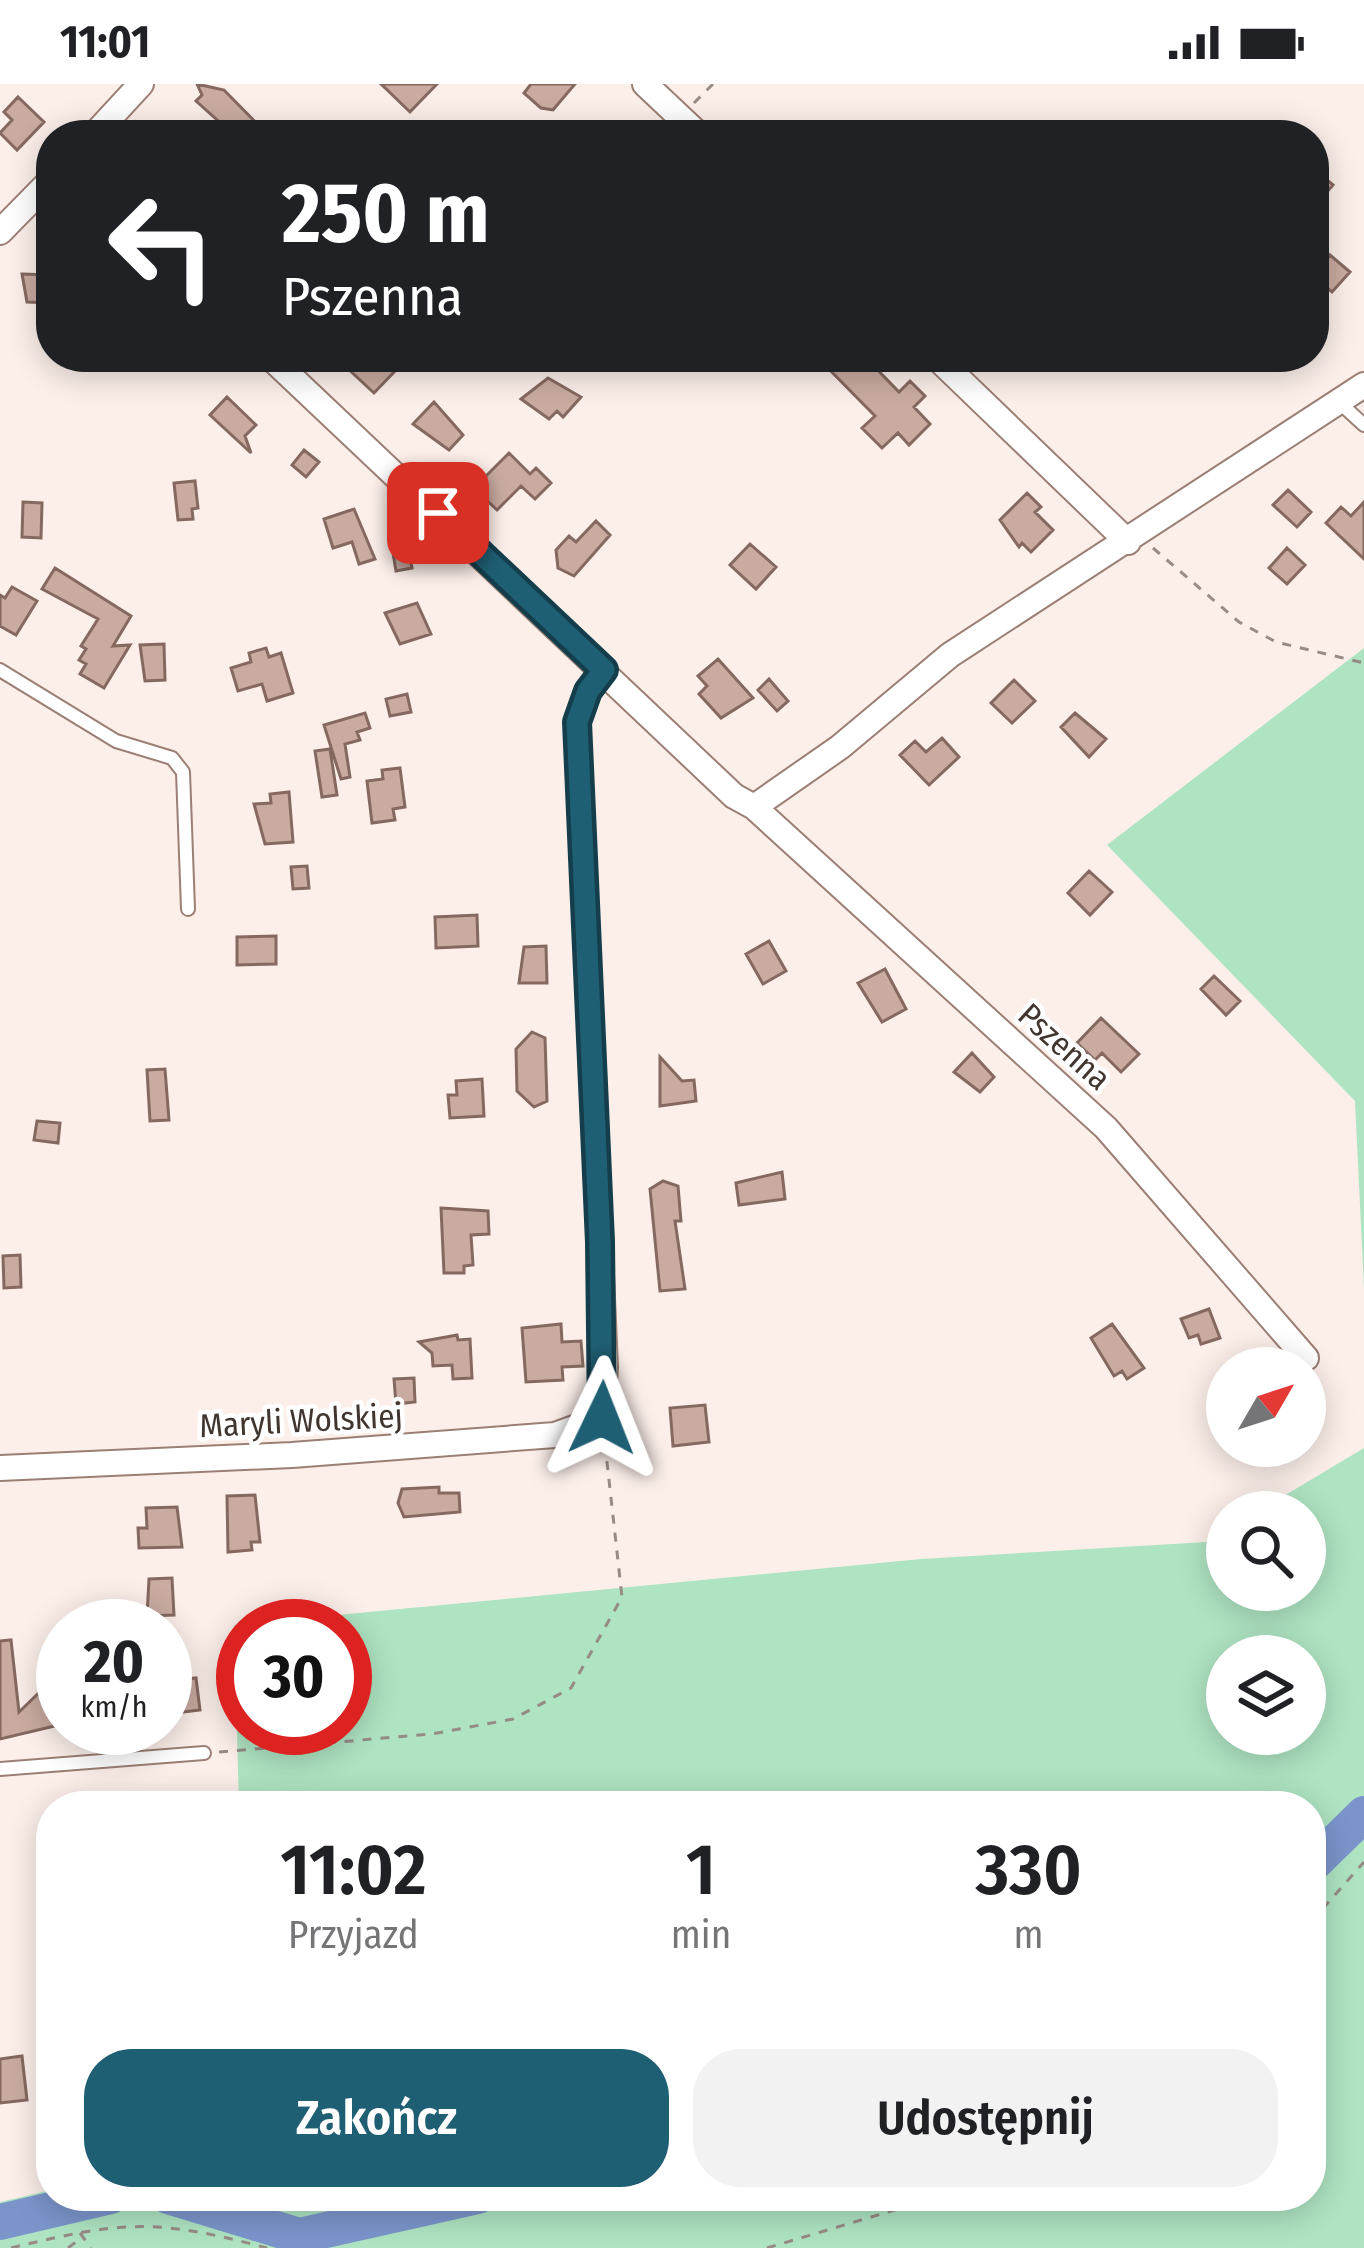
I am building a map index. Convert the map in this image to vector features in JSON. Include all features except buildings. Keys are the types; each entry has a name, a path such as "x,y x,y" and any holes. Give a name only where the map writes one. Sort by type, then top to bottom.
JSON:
{"street":[{"path":"108,120 142,84"},
{"path":"645,84 683,120"},
{"path":"0,232 36,195"},
{"name":"Pszenna","path":"286,372 734,796 754,807 1106,1128 1296,1347"},
{"path":"952,372 1128,542"},
{"path":"754,807 840,747 950,655 1364,385"},
{"path":"602,1418 603,1321 577,722 588,691 604,670"},
{"name":"Maryli Wolskiej","path":"0,1468 292,1455 555,1436 602,1418"}],"lane":[{"path":"1340,403 1364,425"},
{"path":"0,670 116,740 172,758 183,772 188,909"},
{"path":"0,1769 204,1753"}],"path":[{"path":"1128,542 1160,550 1239,622 1276,642 1364,663"},
{"path":"204,1753 432,1734 512,1720 571,1688 622,1597 602,1418"},
{"path":"1326,1905 1364,1862"},
{"path":"767,2248 892,2211"},
{"path":"11,2248 104,2225 169,2225 267,2248"},
{"path":"69,2248 80,2234"},
{"path":"80,2234 91,2248"}],"green space":[{"path":"1364,648 1364,1288 1355,1101 1107,845"},
{"path":"1364,1448 1364,2248 0,2248 0,2202 36,2194 36,2211 1326,2211 1326,1791 239,1791 238,1755 372,1755 372,1612 921,1559 1206,1542 1206,1611 1326,1611 1326,1491 1292,1491"}],"waterway":[{"path":"1326,1851 1364,1814"},
{"path":"0,2222 47,2211"},
{"path":"217,2211 299,2236 411,2211"}],"route":[{"path":"438,513 604,670 588,691 577,722 590,954 602,1418"}]}
